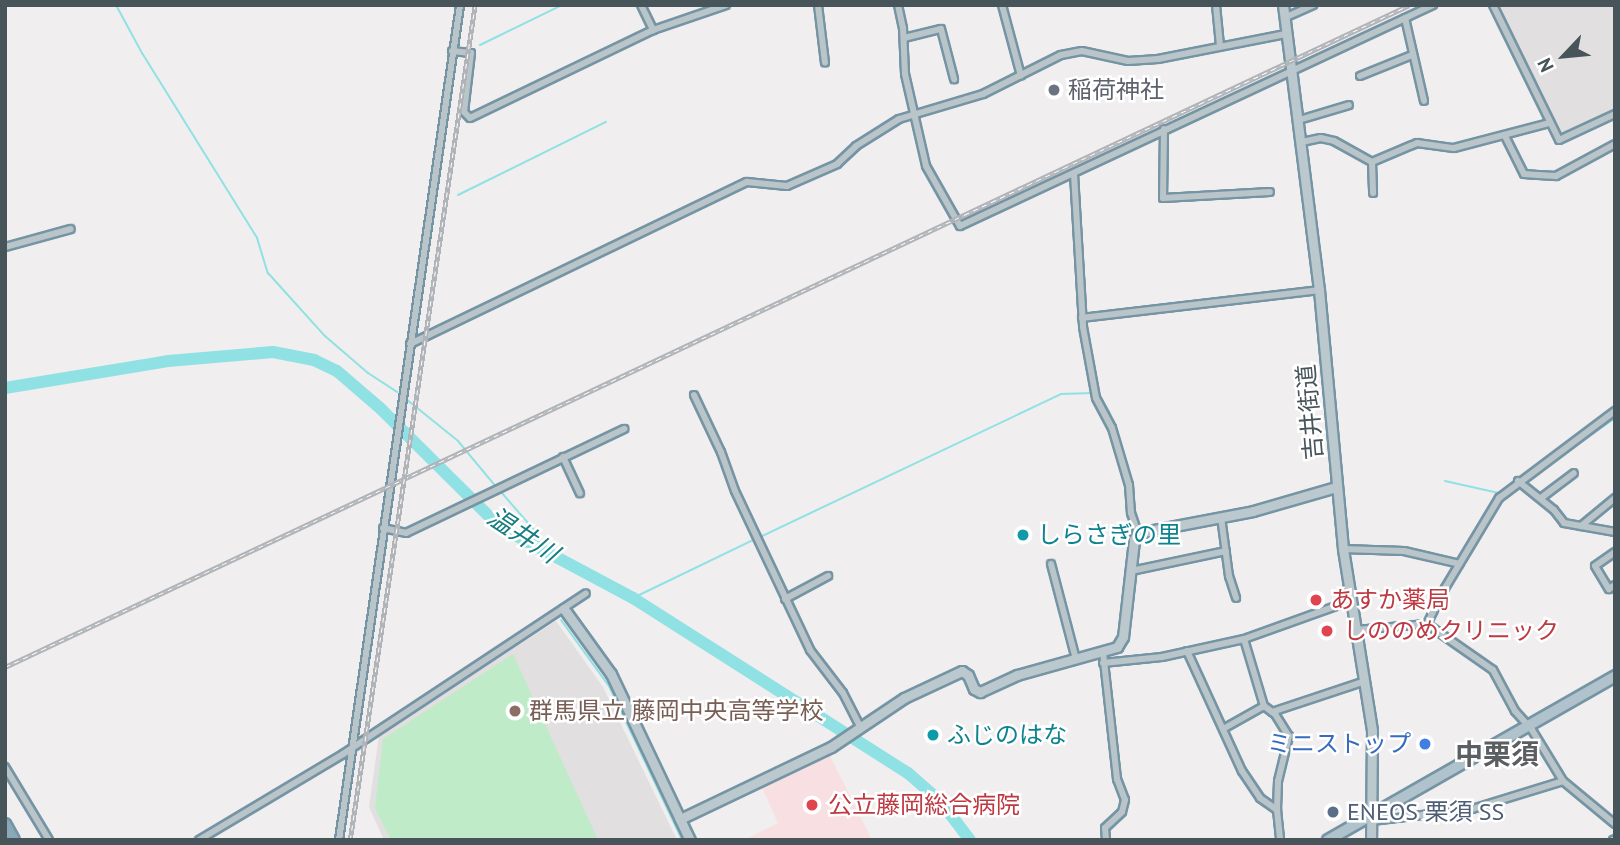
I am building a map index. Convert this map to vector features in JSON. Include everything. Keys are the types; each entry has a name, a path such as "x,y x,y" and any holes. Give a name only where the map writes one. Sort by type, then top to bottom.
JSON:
{"highway":[{"path":"5,824 14,840"}],"main road":[{"path":"1328,840 1372,818 1615,676"}],"street":[{"path":"339,840 460,5"},
{"path":"641,5 653,30"},
{"path":"452,51 471,53 464,112 470,118 653,30 726,5"},
{"path":"818,5 825,63"},
{"path":"898,5 904,38 905,74 926,166 960,226 1433,5"},
{"path":"1002,5 1021,76"},
{"path":"1216,5 1220,46"},
{"name":"吉井街道","path":"1283,5 1319,290 1343,549 1372,731 1371,840"},
{"path":"1284,18 1313,5"},
{"path":"1493,5 1559,140 1615,114"},
{"path":"1405,18 1424,101"},
{"path":"904,38 941,29 954,79"},
{"path":"410,344 747,183 787,186 813,176 837,164 884,127 983,94 1062,55 1082,51 1128,61 1158,59 1286,34"},
{"path":"1360,76 1412,55"},
{"path":"1299,120 1349,105"},
{"path":"1372,162 1417,143 1454,148 1549,123"},
{"path":"1164,129 1163,198 1270,192"},
{"path":"1505,136 1524,174 1547,176 1556,176 1615,144"},
{"path":"1302,142 1321,138 1334,141 1372,162"},
{"path":"1372,162 1373,193"},
{"path":"680,819 831,747 904,698 962,671 968,675 974,689 980,692 1017,675 1117,647 1124,638 1134,540 1138,533 1132,513 1129,485 1112,428 1096,398 1082,318 1082,272 1074,174"},
{"path":"5,247 71,229"},
{"path":"1082,318 1319,290"},
{"path":"694,395 810,650 843,693 860,727"},
{"path":"1427,624 1499,498 1518,481 1615,411"},
{"path":"383,528 406,533 624,429"},
{"path":"564,457 580,493"},
{"path":"1541,498 1574,473"},
{"path":"1518,481 1534,496 1541,498 1564,523 1615,532"},
{"path":"1138,533 1221,517 1336,487"},
{"path":"1581,526 1615,498"},
{"path":"1221,517 1229,576 1236,598"},
{"path":"1343,549 1404,551 1460,564"},
{"path":"1131,571 1226,551"},
{"path":"1615,552 1595,566 1609,589 1615,585"},
{"path":"1051,564 1076,659"},
{"path":"785,599 828,576"},
{"path":"199,840 352,748 586,593"},
{"path":"1103,663 1187,651 1244,639 1350,601"},
{"path":"564,608 611,674 690,840"},
{"path":"1355,630 1427,624 1493,670 1515,711 1529,726 1563,781 1615,824"},
{"path":"1244,639 1264,706 1272,712 1289,736 1278,781 1280,840"},
{"path":"1187,651 1254,789 1260,798 1277,810"},
{"path":"1103,652 1117,779 1125,800 1122,812 1105,828 1106,840"},
{"path":"1272,712 1366,681"},
{"path":"1223,729 1264,706"},
{"path":"5,767 49,840"},
{"path":"1372,818 1472,809 1563,781"}],"shaded area":[{"path":"1497,5 1615,5 1615,111 1566,134 1558,133"},
{"name":"群馬県立 藤岡中央高等学校","path":"556,621 603,687 677,840 384,840 369,807 379,735"},
{"name":"公立藤岡総合病院","path":"825,754 830,756 872,840 744,840 778,823 762,787 764,784"}],"green space":[{"name":"群馬県立 藤岡中央高等学校","path":"513,654 598,840 391,840 375,808 383,739"}],"waterway":[{"path":"116,5 142,53 257,238 268,273 325,336 368,373 397,392"},
{"path":"480,45 562,5"},
{"path":"458,195 606,122"},
{"name":"温井川","path":"5,388 168,361 273,352 314,360 337,371 381,409 500,527 633,598 908,773 941,802 970,840"},
{"path":"760,537 1061,394 1093,393"},
{"path":"1098,394 1110,413"},
{"path":"406,399 458,441 497,488"},
{"path":"1547,466 1615,418"},
{"path":"1445,481 1499,493"},
{"path":"501,492 535,531"},
{"path":"633,598 755,539"},
{"path":"561,620 609,686 682,840"}],"railway":[{"path":"350,840 475,5"},
{"path":"5,667 1409,5"}],"place":[{"name":"稲荷神社","path":"1054,90"},
{"name":"しらさぎの里","path":"1023,535"},
{"name":"あすか薬局","path":"1316,600"},
{"name":"しののめクリニック","path":"1327,631"},
{"name":"群馬県立 藤岡中央高等学校","path":"515,711"},
{"name":"ふじのはな","path":"933,735"},
{"name":"ミニストップ","path":"1425,744"},
{"name":"公立藤岡総合病院","path":"812,805"},
{"name":"ENEOS 栗須 SS","path":"1333,812"}],"district":[{"name":"中栗須","path":"1497,754"}]}
